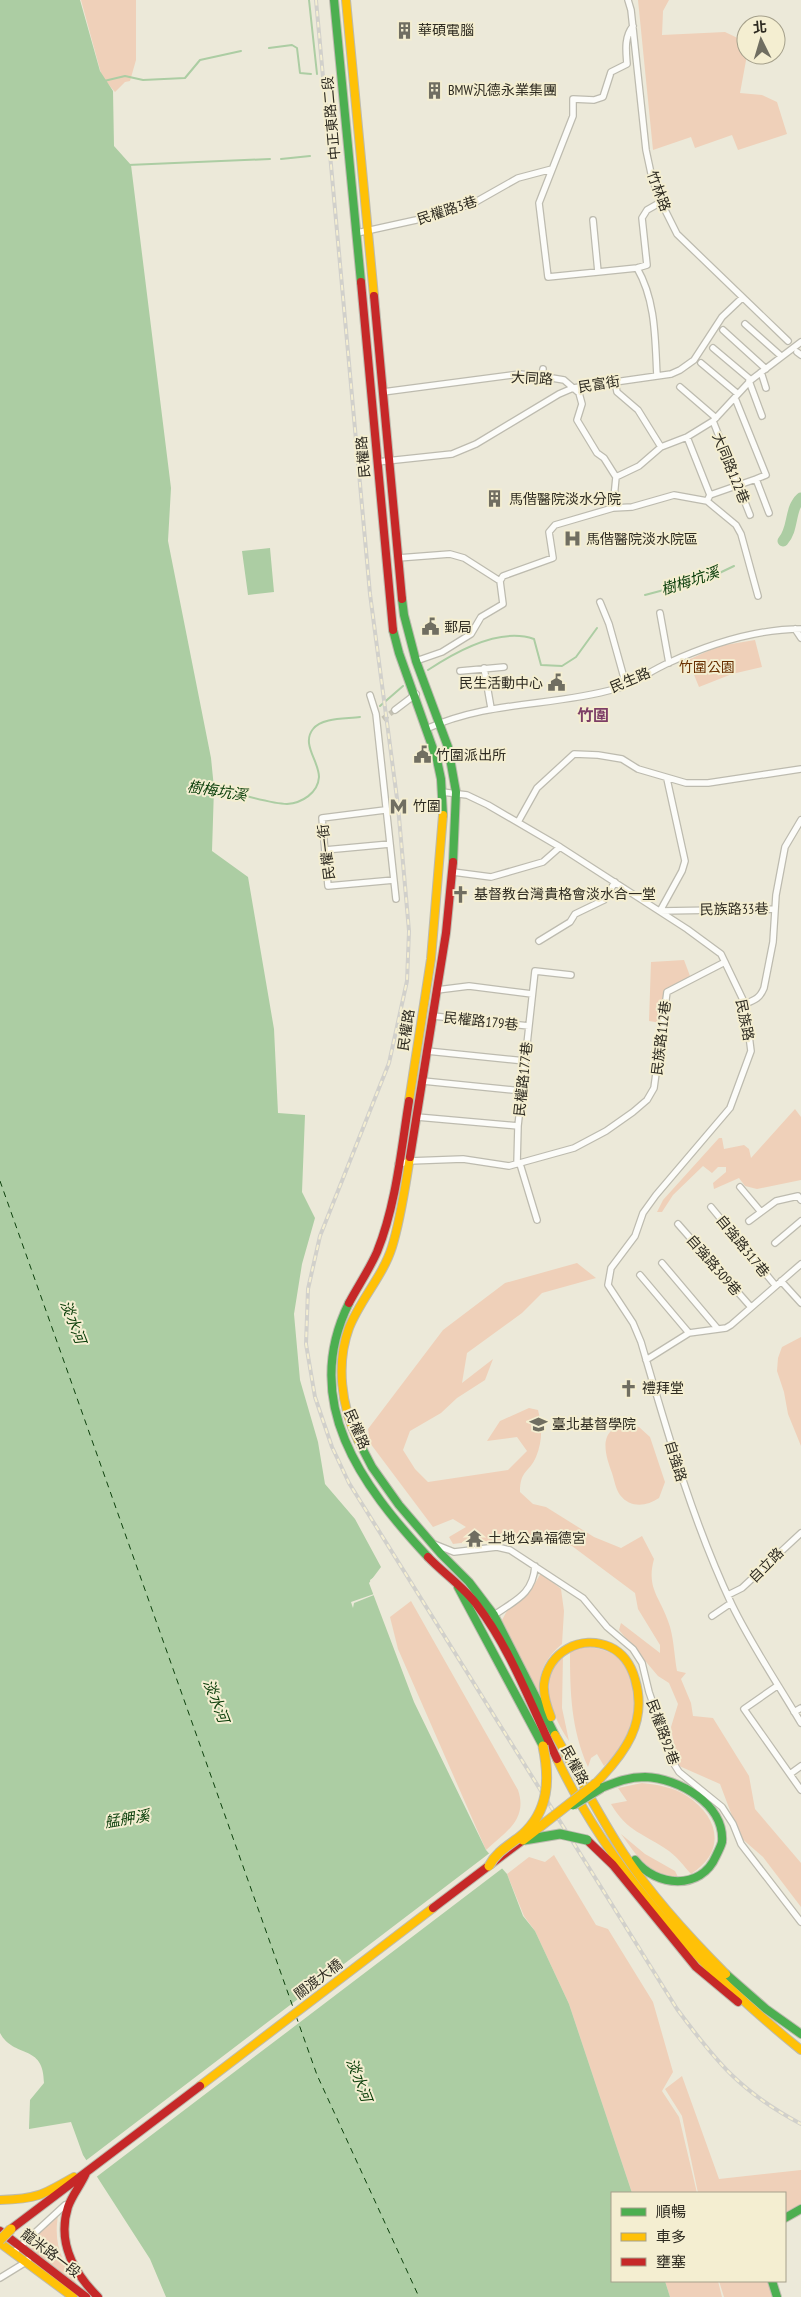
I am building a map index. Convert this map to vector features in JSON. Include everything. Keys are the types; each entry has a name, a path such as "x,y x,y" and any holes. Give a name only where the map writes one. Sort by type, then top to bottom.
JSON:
{"main road":[{"name":"中正東路二段","path":"334,0 356,233"},
{"name":"中正東路二段","path":"346,0 368,232"},
{"name":"民權路","path":"368,232 404,615 416,661 448,747 456,792 453,872 437,990 403,1200 392,1248 349,1328 342,1366 342,1388 349,1419 372,1467 399,1505 469,1582 494,1615 550,1726 587,1792 652,1899 733,1981 766,2010 777,2015 801,2034"},
{"name":"民權路","path":"356,233 394,635 401,661 416,694 434,750 442,792 442,828 435,932 398,1165 381,1242 338,1326 330,1364 332,1400 343,1436 372,1486 419,1548 458,1587 470,1596 497,1637 577,1798 598,1833 652,1899 752,2010 801,2050"},
{"path":"458,1587 463,1600 482,1630 543,1746 550,1776 547,1796 537,1816 524,1833 494,1856 489,1866"},
{"name":"關渡大橋","path":"562,1745 548,1708 544,1690 548,1666 556,1656 574,1645 594,1642 607,1645 621,1654 629,1664 637,1683 640,1702 638,1721 623,1754 599,1786"},
{"name":"關渡大橋","path":"0,2241 10,2229 523,1840 599,1786 626,1777 650,1776 674,1782 691,1791 706,1803 716,1817 722,1836 718,1855 708,1869 694,1878 665,1881 649,1874 638,1865 622,1842 610,1830"},
{"path":"523,1840 560,1834 575,1836 598,1847 666,1933 721,1991 752,2010"},
{"path":"86,2173 69,2205 65,2218 64,2237 70,2259 84,2281 97,2296"},
{"name":"關渡大橋","path":"0,2200 12,2201 35,2197 70,2178 86,2173"},
{"path":"786,2217 801,2209"},
{"path":"0,2232 10,2229"},
{"name":"龍米路一段","path":"0,2232 16,2249 73,2297"},
{"name":"龍米路一段","path":"0,2241 16,2249"},
{"name":"龍米路一段","path":"29,2259 86,2297"},
{"path":"772,2282 777,2297"}],"street":[{"name":"竹林路","path":"628,0 633,26 646,150 652,178 661,202 677,234 786,340"},
{"path":"633,26 628,32 627,39 628,64 611,72 604,97 594,100 573,99 573,116 539,204 548,277 637,268 647,265 642,218 647,210 661,202"},
{"name":"民權路3巷","path":"356,233 368,232 472,204 518,178 552,169"},
{"path":"593,220 598,272"},
{"path":"637,268 648,292 653,312 657,376"},
{"name":"民富街","path":"377,462 452,454 476,444 573,388 671,374 694,360 722,317 742,298"},
{"path":"746,324 781,356"},
{"path":"723,330 763,371 766,388"},
{"path":"616,477 639,466 661,447 687,438 714,420 750,380 801,342"},
{"path":"713,348 750,380 762,416"},
{"path":"416,661 442,652 471,634 481,617 503,604 500,581 503,576 512,571 553,558 549,532 554,525 613,508 632,507 674,495 708,498 738,484 766,475 737,396 702,363"},
{"path":"542,376 543,368"},
{"name":"大同路","path":"383,392 520,374 564,380 573,388"},
{"path":"615,382 617,392 638,410 661,447"},
{"path":"680,387 714,420"},
{"path":"573,388 579,393 582,404 577,420 597,453 604,458 616,477 613,508"},
{"name":"大同路122巷","path":"714,420 750,515"},
{"path":"687,438 708,498 736,525 741,534 758,596"},
{"path":"756,479 768,513"},
{"path":"398,558 450,554 464,558 500,581"},
{"path":"600,602 609,624 626,685"},
{"path":"660,613 669,663"},
{"path":"798,629 801,638"},
{"name":"民生路","path":"426,729 491,708 582,695 626,685 669,663 735,638 798,629"},
{"path":"460,671 504,666"},
{"path":"484,668 491,708"},
{"path":"395,710 416,694"},
{"path":"370,695 379,720 385,810 396,898"},
{"path":"518,822 537,788 574,754 622,759 638,770 686,783 708,783 801,769"},
{"path":"660,911 682,871 685,861 667,779"},
{"name":"民族路","path":"442,792 456,792 472,797 518,822 660,911 721,954 745,1004 751,1051 730,1108 656,1195 643,1213 635,1236 611,1268 608,1285 621,1301 633,1323 646,1360"},
{"name":"民權一街","path":"385,810 322,818 328,886 394,880"},
{"name":"民族路33巷","path":"660,911 776,909 785,847 801,820"},
{"path":"325,850 390,844"},
{"path":"453,872 492,878 543,862 560,847"},
{"path":"539,940 570,922 575,914 604,900 615,882"},
{"path":"745,1004 762,995 773,942 776,909"},
{"name":"民族路112巷","path":"518,1164 584,1144 648,1100 654,1088 667,992 724,962"},
{"name":"民權路177巷","path":"537,1220 518,1164 518,1126 535,971 571,975"},
{"path":"437,990 469,986 532,994"},
{"name":"民權路179巷","path":"433,1016 529,1026"},
{"path":"427,1051 525,1061"},
{"path":"422,1081 522,1091"},
{"path":"417,1117 518,1126"},
{"path":"398,1165 409,1161 463,1159 477,1160 499,1166 518,1164"},
{"path":"740,1187 761,1212"},
{"path":"749,1220 776,1200 798,1196 801,1200"},
{"name":"自強路317巷","path":"711,1207 775,1285"},
{"path":"775,1243 801,1221"},
{"name":"自強路309巷","path":"678,1224 750,1306"},
{"path":"662,1263 717,1328"},
{"path":"646,1360 689,1332 726,1328 801,1264"},
{"path":"640,1275 689,1332"},
{"path":"781,1281 801,1303"},
{"name":"自強路","path":"646,1360 680,1478 731,1604 777,1686 801,1723"},
{"name":"自立路","path":"728,1595 742,1588 800,1531 801,1533"},
{"name":"民權路","path":"434,1544 454,1552 504,1548 517,1553 567,1588"},
{"path":"494,1615 523,1596 532,1584 535,1566"},
{"name":"民權路92巷","path":"567,1588 583,1598 607,1627 633,1649 642,1663 657,1717 674,1764 679,1772 722,1807 742,1844 801,1922"},
{"path":"712,1616 731,1604"},
{"path":"777,1686 744,1709 801,1790"},
{"path":"794,1712 801,1708"},
{"path":"790,1774 801,1766"},
{"path":"16,2249 65,2205"},
{"path":"0,2278 29,2259"}],"green space":[{"path":"81,0 136,0 136,60 130,81 125,82 115,92 102,77"},
{"path":"638,0 669,0 663,11 662,35 725,32 736,37 736,65 745,65 740,93 762,95 777,102 787,134 738,150 732,135 695,148 691,137 653,150"},
{"name":"竹圍公園","path":"755,640 762,667 732,674 699,687 688,660 719,646"},
{"path":"684,960 690,976 667,991 661,1023 649,1021 651,962"},
{"path":"795,1109 801,1117 801,1180 757,1189 745,1186 739,1178 714,1189 713,1183 726,1172 726,1167 718,1167 712,1173 703,1166 673,1195 662,1212 657,1212 663,1200 719,1138 722,1138 724,1149 744,1145 749,1149 751,1158"},
{"path":"577,1263 596,1278 542,1293 522,1313 467,1353 462,1383 493,1359 485,1380 457,1398 441,1413 410,1431 403,1450 415,1469 428,1482 508,1470 527,1451 517,1437 487,1441 500,1421 529,1408 538,1410 541,1427 540,1445 536,1457 523,1475 520,1492 533,1504 546,1507 594,1537 621,1548 642,1536 654,1559 652,1569 653,1585 670,1627 677,1671 686,1673 681,1679 691,1703 693,1716 713,1718 749,1776 755,1809 801,1863 801,1907 763,1857 740,1837 720,1784 677,1765 671,1727 678,1704 669,1683 658,1676 619,1630 621,1623 660,1653 660,1645 638,1609 635,1593 572,1546 547,1537 533,1543 476,1541 453,1544 449,1537 466,1527 453,1519 433,1527 370,1443 368,1429 443,1330 505,1283"},
{"path":"801,1337 801,1446 788,1414 784,1392 777,1371 778,1358 782,1347"},
{"path":"628,1424 639,1427 650,1437 665,1482 659,1498 649,1503 633,1504 620,1495 607,1457 606,1442 608,1436 618,1426"},
{"path":"541,1573 561,1589 564,1611 562,1644 543,1668 539,1690 540,1699 502,1620 508,1609 530,1592"},
{"path":"411,1601 518,1790 520,1809 518,1817 508,1831 486,1850 398,1649 390,1617"},
{"path":"585,1647 608,1652 623,1662 632,1677 635,1694 634,1714 627,1733 617,1751 604,1766 597,1754 591,1758 588,1767 582,1753 575,1724 571,1696 570,1651"},
{"path":"563,1655 562,1708 569,1741 552,1709 549,1686 550,1675"},
{"path":"642,1783 677,1790 687,1796 706,1814 712,1825 714,1845 710,1856 691,1874 669,1851 637,1832 623,1821 611,1804 627,1801 618,1788"},
{"path":"621,1834 645,1854 675,1871 678,1877 659,1874 651,1869 638,1857"},
{"path":"554,1855 596,1925 608,1929 653,2002 673,2072 662,2091 679,2117 697,2192 632,2192 569,2004 535,1931 524,1916 507,1874 529,1857 545,1862"},
{"path":"682,2076 719,2179 801,2170 801,2206 786,2215 786,2192 698,2192 682,2116 665,2089"},
{"path":"58,2216 57,2236 60,2253 78,2286 25,2244"},
{"path":"665,2282 718,2282 722,2297 670,2297"},
{"path":"719,2282 773,2282 777,2297 724,2297"}],"water":[{"path":"0,0 80,0 100,71 113,91 114,146 131,165 171,488 168,541 211,758 214,788 212,851 248,877 274,1029 278,1113 305,1115 302,1192 315,1218 302,1264 294,1314 300,1380 318,1442 325,1484 355,1519 381,1567 369,1583 414,1702 486,1850 507,1874 523,1916 535,1931 569,2004 632,2192 611,2192 611,2282 665,2282 670,2297 166,2297 150,2259 83,2155 71,2122 29,2129 30,2100 44,2083 43,2070 34,2056 13,2046 0,2033"},
{"path":"270,548 274,592 248,595 242,551"}],"pier":[{"path":"380,1573 372,1583 378,1600 374,1595 354,1603 353,1608 351,1602 374,1594 370,1580"},
{"path":"491,1852 504,1867 95,2178 84,2162"}],"waterway":[{"path":"309,0 317,74"},
{"path":"269,48 292,45 297,48 300,73 311,74"},
{"path":"104,81 125,76 143,80 185,78 200,60 241,51"},
{"path":"281,159 310,156"},
{"path":"128,165 270,159"},
{"name":"樹梅坑溪","path":"783,541 789,531 797,503 801,498"},
{"name":"樹梅坑溪","path":"645,595 709,578 734,566"},
{"name":"樹梅坑溪","path":"428,670 464,649 478,643 507,636 521,636 534,639 541,665 562,666 576,657 597,628"},
{"name":"樹梅坑溪","path":"380,706 403,686"},
{"name":"樹梅坑溪","path":"212,788 260,800 287,804 298,802 308,796 318,783 318,771 309,741 313,729 328,720 360,717"}],"ferry route":[{"path":"0,1181 294,2010"},
{"path":"296,2016 317,2075 419,2297"}],"tunnel":[{"path":"383,719 395,710"}],"railway":[{"path":"316,0 370,594 398,806 409,931 407,981 389,1063 320,1236 308,1289 306,1344 315,1397 332,1447 349,1483 677,2009 718,2061 746,2088 801,2124"}],"traffic: fast":[{"path":"334,0 361,282"},
{"path":"402,599 404,615 416,661 448,747 456,792 453,862"},
{"path":"393,630 399,653 437,760 441,779 443,815"},
{"path":"349,1303 336,1339 331,1374 335,1408 345,1440 361,1471 380,1501 428,1557"},
{"path":"358,1440 372,1467 399,1505 441,1554 469,1582 494,1615 555,1735"},
{"path":"458,1587 543,1746"},
{"path":"601,1788 633,1778 645,1777 671,1782 697,1796 708,1805 716,1816 721,1828 722,1842 709,1867 700,1875 689,1880 666,1880 654,1876 635,1860"},
{"path":"573,1805 601,1788"},
{"path":"524,1840 560,1834 587,1840"},
{"path":"726,1974 766,2009 801,2034"},
{"path":"786,2217 801,2209"},
{"path":"772,2282 777,2297"}],"traffic: slow":[{"path":"346,0 374,296"},
{"path":"409,1101 431,959 443,815"},
{"path":"358,1440 348,1414 342,1385 345,1342 349,1328 383,1268 392,1247 410,1157"},
{"path":"551,1717 545,1697 544,1684 552,1663 559,1655 577,1645 599,1644 615,1650 629,1664 635,1679 638,1695 636,1723 625,1748 596,1783"},
{"path":"555,1735 606,1825 635,1870 672,1917 726,1974"},
{"path":"489,1866 500,1852 531,1826 538,1816 547,1782 543,1746"},
{"path":"557,1759 579,1802 604,1842 662,1918 729,1987 801,2050"},
{"path":"523,1840 596,1783"},
{"path":"200,2086 433,1908"},
{"path":"0,2200 23,2199 39,2195 74,2177"},
{"path":"0,2240 11,2229"},
{"path":"0,2243 73,2297"}],"traffic: jam":[{"path":"361,282 393,630"},
{"path":"374,296 402,599"},
{"path":"410,1157 446,933 453,862"},
{"path":"349,1303 374,1259 384,1234 397,1178 409,1101"},
{"path":"428,1557 466,1592 501,1641 557,1759"},
{"path":"433,1908 523,1840"},
{"path":"587,1840 613,1865 696,1967 738,2002"},
{"path":"11,2229 200,2086"},
{"path":"86,2173 68,2207 65,2220 66,2245 75,2267 89,2288 98,2297"},
{"path":"0,2231 86,2297"}],"place":[{"name":"華碩電腦","path":"404,30"},
{"name":"BMW汎德永業集團","path":"434,90"},
{"name":"馬偕醫院淡水分院","path":"495,499"},
{"name":"馬偕醫院淡水院區","path":"572,539"},
{"name":"郵局","path":"430,627"},
{"name":"民生活動中心","path":"557,683"},
{"name":"竹圍派出所","path":"422,755"},
{"name":"竹圍","path":"399,806"},
{"name":"基督教台灣貴格會淡水合一堂","path":"460,894"},
{"name":"禮拜堂","path":"628,1388"},
{"name":"臺北基督學院","path":"538,1424"},
{"name":"土地公鼻福德宮","path":"474,1538"}],"district":[{"name":"竹圍","path":"593,715"}],"water label":[{"name":"淡水河","path":"73,1322"},
{"name":"淡水河","path":"216,1701"},
{"name":"艋舺溪","path":"127,1819"},
{"name":"淡水河","path":"359,2080"}]}
